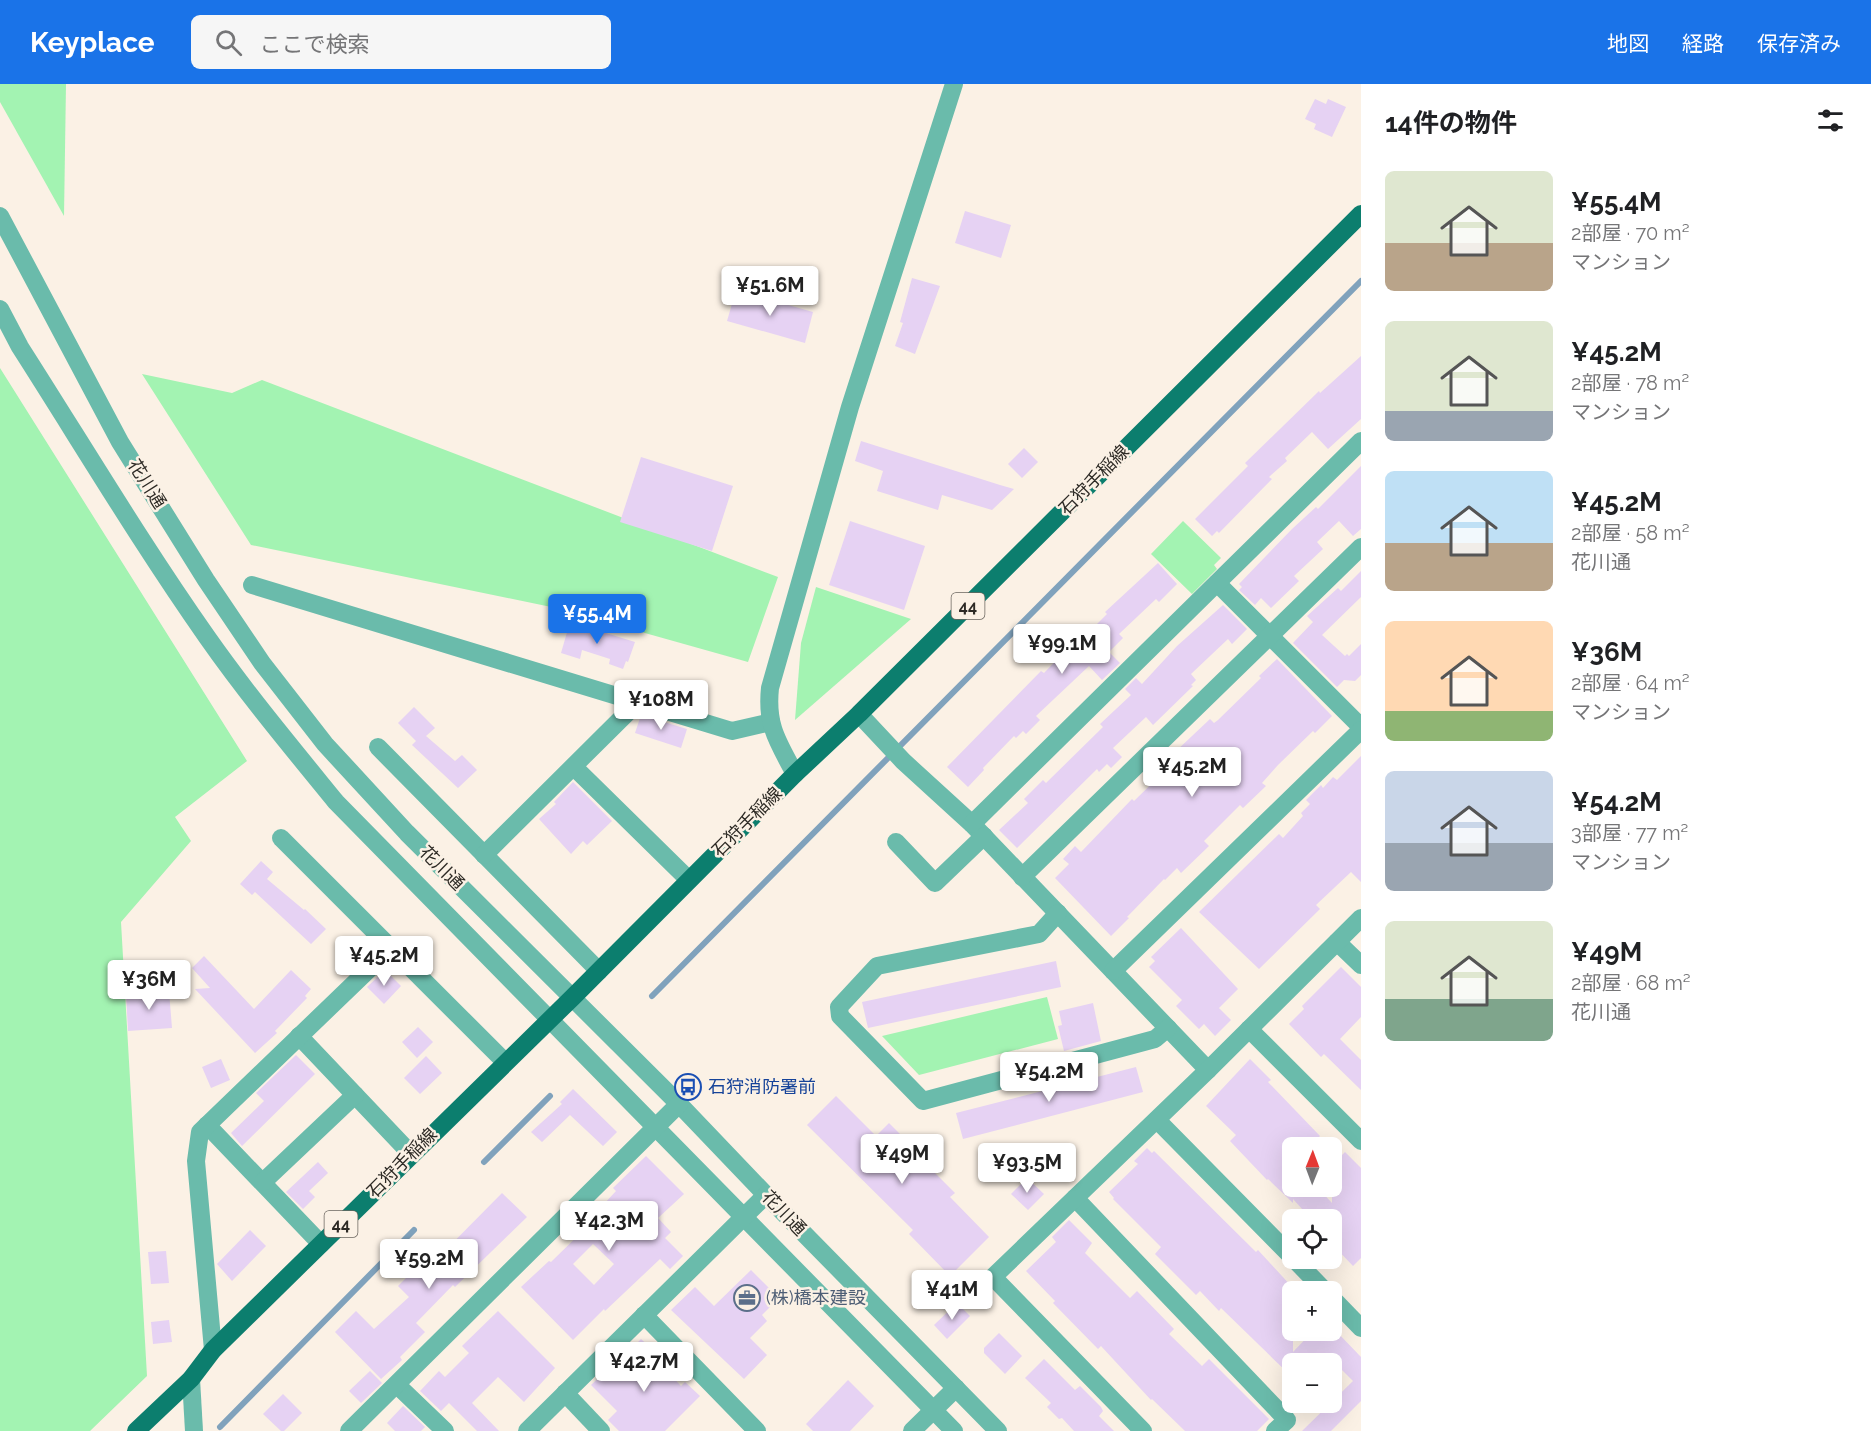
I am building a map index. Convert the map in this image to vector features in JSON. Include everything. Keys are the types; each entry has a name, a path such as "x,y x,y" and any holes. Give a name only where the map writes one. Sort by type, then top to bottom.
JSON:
{"main road":[{"name":"石狩手稲線","path":"136,1431 191,1379 213,1350 573,997 795,774 860,714 1361,214"}],"street":[{"path":"795,774 771,722 768,709 770,688 850,407 954,84"},
{"name":"花川通","path":"0,216 120,442 206,580 262,663 325,744 407,833 680,1104 998,1431"},
{"name":"花川通","path":"0,309 20,347 207,638 263,713 336,802 954,1431"},
{"path":"896,842 935,883 978,830 1217,583 1361,441"},
{"path":"1022,877 1361,547"},
{"path":"1113,971 1361,729 1217,583"},
{"path":"252,585 732,731 771,722"},
{"path":"484,855 638,702"},
{"path":"860,714 903,761 978,830 1208,1070"},
{"path":"378,747 599,971"},
{"path":"573,766 689,880"},
{"path":"281,838 505,1062"},
{"path":"1058,913 1039,934 878,966 839,1007 840,1016 923,1101 1155,1040 1168,1028"},
{"path":"1143,1431 993,1277 1157,1120 1361,918"},
{"path":"1337,942 1361,965"},
{"path":"213,1350 196,1161 200,1131 391,948"},
{"path":"1250,1029 1361,1141"},
{"path":"299,1036 411,1154"},
{"path":"262,1182 355,1095"},
{"path":"349,1431 680,1104"},
{"path":"1157,1120 1282,1247"},
{"path":"207,1125 321,1244"},
{"path":"527,1431 766,1195"},
{"path":"1075,1198 1287,1420 1275,1431"},
{"path":"1304,1269 1315,1281"},
{"path":"1342,1308 1361,1328"},
{"path":"645,1315 757,1431"},
{"path":"191,1379 194,1431"},
{"path":"398,1385 445,1431"},
{"path":"912,1431 956,1388"},
{"path":"565,1393 601,1431"}],"green space":[{"path":"0,84 66,84 64,216 0,102"},
{"path":"0,368 247,761 175,817 191,841 121,922 147,1376 90,1431 0,1431"},
{"path":"142,374 232,393 262,380 778,577 748,662 556,608 251,545"},
{"path":"1183,521 1221,558 1214,565 1217,569 1192,594 1151,554"},
{"path":"816,587 911,619 795,720 801,643"},
{"path":"1047,997 1058,1039 919,1075 882,1036"}],"building":[{"path":"1315,99 1326,104 1328,99 1346,107 1332,137 1314,129 1316,124 1305,119"},
{"path":"965,211 1011,225 1001,258 955,243"},
{"path":"912,278 940,286 915,354 895,346 903,323 900,322"},
{"path":"736,290 813,312 805,343 727,321"},
{"path":"1361,356 1361,419 1328,449 1312,432 1285,458 1287,461 1269,477 1272,479 1219,533 1217,531 1212,536 1195,519 1248,466 1245,463 1319,391 1320,393"},
{"path":"861,441 1014,489 992,510 942,495 938,510 877,491 883,471 855,461"},
{"path":"1024,448 1038,462 1022,478 1008,464"},
{"path":"641,457 733,486 712,551 620,522"},
{"path":"1361,466 1361,529 1353,536 1339,521 1317,542 1323,549 1294,576 1299,581 1271,608 1261,598 1255,605 1239,590 1242,587 1239,584 1292,529 1316,507 1318,509"},
{"path":"850,521 925,546 904,610 829,585"},
{"path":"1158,563 1177,584 1159,602 1156,599 1119,634 1123,638 1109,652 1120,663 1102,680 1089,666 1036,716 1040,720 1026,734 1023,731 1016,738 1014,736 968,787 947,767 1041,671 1044,673 1072,644 1075,646 1107,614 1105,612"},
{"path":"1361,571 1361,597 1322,635 1345,656 1347,654 1349,656 1361,644 1361,675 1355,681 1344,680 1337,687 1293,643 1313,622 1307,616 1338,588 1341,591"},
{"path":"1223,605 1247,629 1232,644 1228,639 1191,674 1196,680 1191,685 1193,686 1153,725 1146,717 1113,748 1122,757 1111,768 1107,764 1099,772 1097,769 1017,848 999,830 1028,803 1024,799 1043,780 1046,783 1103,727 1100,724 1131,695 1125,689 1136,678 1142,684 1177,646"},
{"path":"570,622 635,642 623,669 609,664 610,659 582,650 580,659 561,653"},
{"path":"1277,659 1332,716 1278,765 1262,783 1266,786 1243,808 1240,805 1204,841 1209,846 1181,873 1177,868 1164,879 1111,936 1055,878 1069,864 1063,859 1075,846 1081,852 1132,799 1134,801 1179,757 1174,753 1210,719 1214,723 1218,720"},
{"path":"414,707 435,728 426,736 455,761 462,755 477,770 458,788 412,745 416,741 398,723"},
{"path":"641,715 687,729 681,748 635,733"},
{"path":"1361,756 1361,882 1351,872 1316,905 1320,909 1259,969 1199,912 1279,834 1283,838 1303,816 1301,813 1310,804 1306,800 1321,785 1323,788 1333,777 1337,780"},
{"path":"573,782 612,821 587,845 583,841 571,854 539,819 556,804 554,802"},
{"path":"261,861 273,872 267,879 326,929 311,944 255,892 252,895 240,884"},
{"path":"1181,928 1238,989 1219,1008 1231,1020 1215,1036 1204,1024 1199,1029 1176,1006 1182,1000 1149,967 1155,961 1151,957"},
{"path":"204,956 254,1009 291,970 311,989 305,996 307,998 275,1031 277,1033 255,1053 195,989 210,988 192,968"},
{"path":"1056,961 1061,987 868,1028 862,1002"},
{"path":"1341,967 1361,987 1361,1017 1340,1039 1361,1060 1361,1090 1324,1054 1321,1057 1289,1024 1304,1009 1302,1006"},
{"path":"385,970 401,986 384,1004 367,987"},
{"path":"169,991 172,1028 128,1031 126,994"},
{"path":"1093,1003 1101,1041 1064,1051 1058,1026 1062,1025 1059,1011"},
{"path":"418,1027 433,1042 417,1058 402,1042"},
{"path":"296,1055 315,1074 242,1146 231,1133 264,1101 256,1093"},
{"path":"426,1056 442,1073 420,1094 404,1078"},
{"path":"221,1059 230,1080 211,1088 202,1067"},
{"path":"1250,1059 1271,1080 1268,1082 1320,1136 1282,1137 1282,1192 1230,1141 1236,1135 1206,1106"},
{"path":"1136,1067 1143,1092 963,1139 956,1113"},
{"path":"573,1089 617,1132 603,1146 570,1115 542,1142 531,1132 562,1104 560,1102"},
{"path":"836,1096 876,1136 889,1123 903,1137 903,1141 955,1193 950,1197 989,1237 950,1276 909,1234 913,1230 807,1125"},
{"path":"1147,1148 1152,1153 1154,1151 1256,1252 1258,1250 1287,1281 1282,1281 1282,1341 1293,1341 1293,1352 1304,1341 1342,1341 1342,1337 1361,1357 1361,1401 1331,1431 1302,1431 1320,1413 1342,1413 1342,1392 1353,1381 1342,1370 1342,1353 1282,1353 1282,1367 1221,1308 1219,1311 1200,1291 1196,1295 1155,1254 1161,1247 1113,1199 1109,1192 1138,1164 1134,1161"},
{"path":"1345,1152 1361,1168 1361,1258 1353,1266 1342,1254 1342,1209 1302,1209 1293,1199 1293,1203 1287,1197 1326,1197 1332,1203 1332,1197 1342,1197 1342,1155"},
{"path":"646,1156 684,1194 658,1218 671,1232 665,1238 683,1256 670,1269 660,1259 573,1340 521,1287 549,1261 551,1262 595,1219 593,1216 616,1191 613,1188","holes":["593,1244 614,1264 594,1285 573,1264"]},
{"path":"318,1162 328,1173 309,1191 315,1197 303,1209 286,1192"},
{"path":"1027,1178 1044,1194 1028,1210 1011,1194"},
{"path":"502,1193 527,1217 455,1287 453,1285 416,1323 425,1332 400,1357 402,1360 381,1379 335,1332 356,1311 374,1329 409,1297 398,1286 414,1270 420,1276"},
{"path":"1069,1220 1092,1243 1085,1253 1130,1298 1137,1291 1174,1329 1169,1334 1202,1366 1209,1359 1269,1419 1257,1431 1185,1431 1151,1400 1101,1346 1098,1349 1053,1303 1055,1301 1026,1271 1056,1242 1052,1237"},
{"path":"250,1230 266,1246 232,1281 217,1264"},
{"path":"166,1251 169,1283 151,1284 148,1252"},
{"path":"751,1270 779,1298 762,1315 767,1321 750,1338 767,1355 744,1379 671,1310 695,1287 714,1306"},
{"path":"957,1303 970,1316 947,1339 934,1325"},
{"path":"498,1311 555,1368 524,1402 498,1377 472,1403 499,1431 477,1431 449,1403 441,1411 420,1391 439,1371 445,1377 469,1353 462,1346"},
{"path":"169,1320 172,1342 153,1344 151,1322"},
{"path":"999,1333 1022,1356 1005,1374 984,1353 984,1348"},
{"path":"641,1339 657,1354 654,1357 681,1386 685,1382 700,1396 665,1431 619,1431 608,1420 617,1411 591,1385 608,1369 610,1371"},
{"path":"1044,1359 1075,1390 1080,1386 1101,1407 1103,1411 1099,1416 1114,1431 1074,1431 1047,1407 1051,1403 1025,1378"},
{"path":"370,1371 382,1383 361,1403 349,1391"},
{"path":"848,1380 874,1406 850,1431 813,1431 806,1424"},
{"path":"283,1394 302,1413 284,1431 281,1431 263,1414"},
{"path":"403,1406 425,1427 421,1431 395,1431 387,1423"}],"waterway":[{"path":"652,996 1361,281"},
{"path":"484,1162 550,1096"},
{"path":"220,1427 414,1230"}],"place":[{"name":"石狩消防署前","path":"688,1087"},
{"name":"(株)橋本建設","path":"747,1298"}]}
